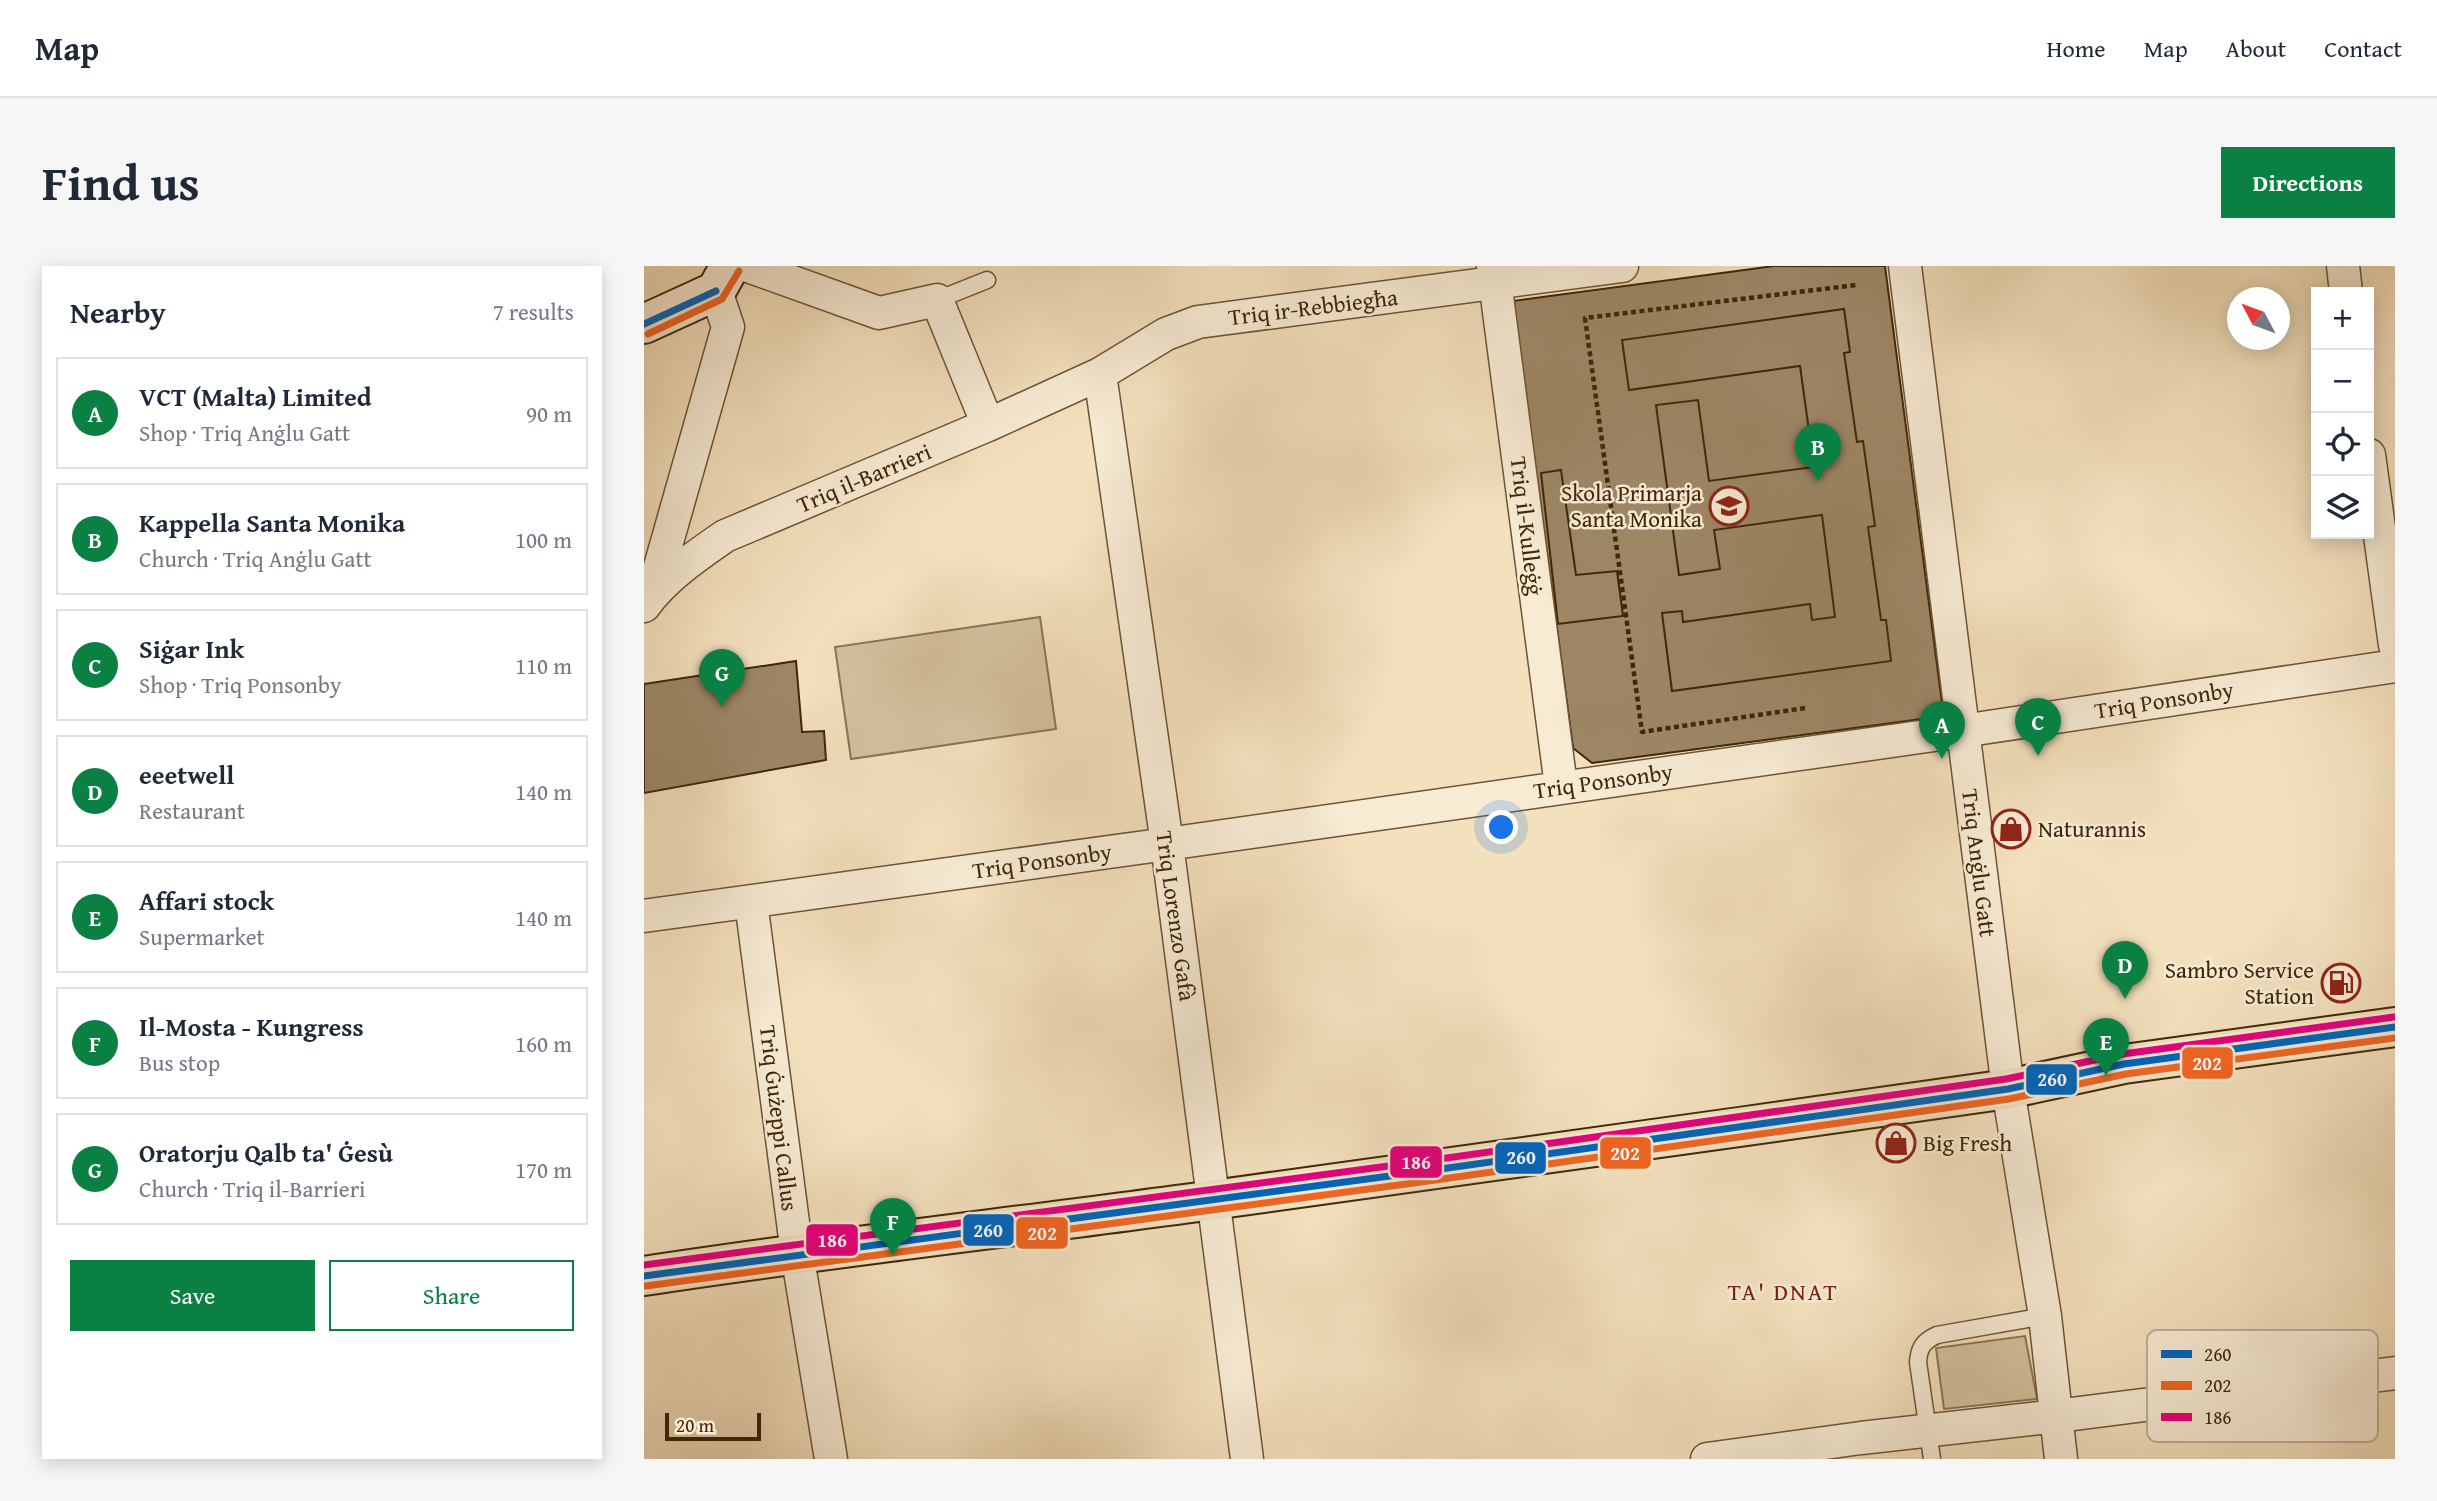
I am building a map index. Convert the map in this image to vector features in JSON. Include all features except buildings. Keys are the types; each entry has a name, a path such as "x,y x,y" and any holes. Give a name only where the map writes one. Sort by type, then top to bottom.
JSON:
{"main road":[{"path":"644,1276 797,1253 1215,1200 2008,1089 2124,1064 2395,1027"}],"street":[{"path":"748,266 879,313 937,300 988,425"},
{"name":"Triq ir-Rebbiegħa","path":"1100,374 1166,334 1198,322 1494,274 1622,266"},
{"name":"Triq Anġlu Gatt","path":"1905,266 2008,1089 2045,1316 2061,1459"},
{"path":"2343,266 2345,287"},
{"name":"Triq il-Kulleġġ","path":"1494,274 1561,786"},
{"path":"644,324 723,279 728,327 648,601"},
{"name":"Triq il-Barrieri","path":"648,601 698,554 725,536 988,425 1100,374"},
{"name":"Triq Lorenzo Gafà","path":"1100,374 1167,844 1247,1459"},
{"path":"2372,476 2395,645"},
{"name":"Triq Ponsonby","path":"644,916 1962,731 2395,666"},
{"name":"Triq Ġużeppi Callus","path":"751,902 797,1253 831,1459"},
{"path":"1707,1459 1930,1445 2057,1416 2147,1405"}],"lane":[{"path":"937,300 986,280"},
{"path":"1930,1445 1918,1362 1919,1350 1926,1340 1937,1335 2045,1316"}],"path":[{"path":"1805,708 1642,732 1586,318 1856,285"}],"shaded area":[{"path":"1040,617 1056,729 851,759 835,647"},
{"path":"2025,1336 2037,1399 1944,1409 1936,1348"}],"transit line":[{"name":"202","path":"648,334 722,299 739,271"},
{"name":"260","path":"644,324 716,291"},
{"name":"186","path":"644,1265 1411,1163 2006,1079 2123,1054 2394,1017"},
{"name":"260","path":"644,1276 1412,1173 2008,1089 2124,1064 2395,1027"},
{"name":"202","path":"646,1286 1414,1183 2009,1099 2126,1074 2395,1038"}],"place":[{"name":"Kappella Santa Monika","path":"1818,481"},
{"name":"Skola Primarja Santa Monika","path":"1729,506"},
{"name":"Oratorju Qalb ta' Ġesù","path":"722,707"},
{"name":"Siġar Ink","path":"2038,756"},
{"name":"VCT (Malta) Limited","path":"1942,759"},
{"name":"Naturannis","path":"2011,829"},
{"name":"Sambro Service Station","path":"2341,983"},
{"name":"eeetwell","path":"2125,999"},
{"name":"Affari stock","path":"2106,1076"},
{"name":"Big Fresh","path":"1896,1143"},
{"name":"Il-Mosta - Kungress","path":"893,1256"}],"district":[{"name":"TA' DNAT","path":"1783,1292"}]}
